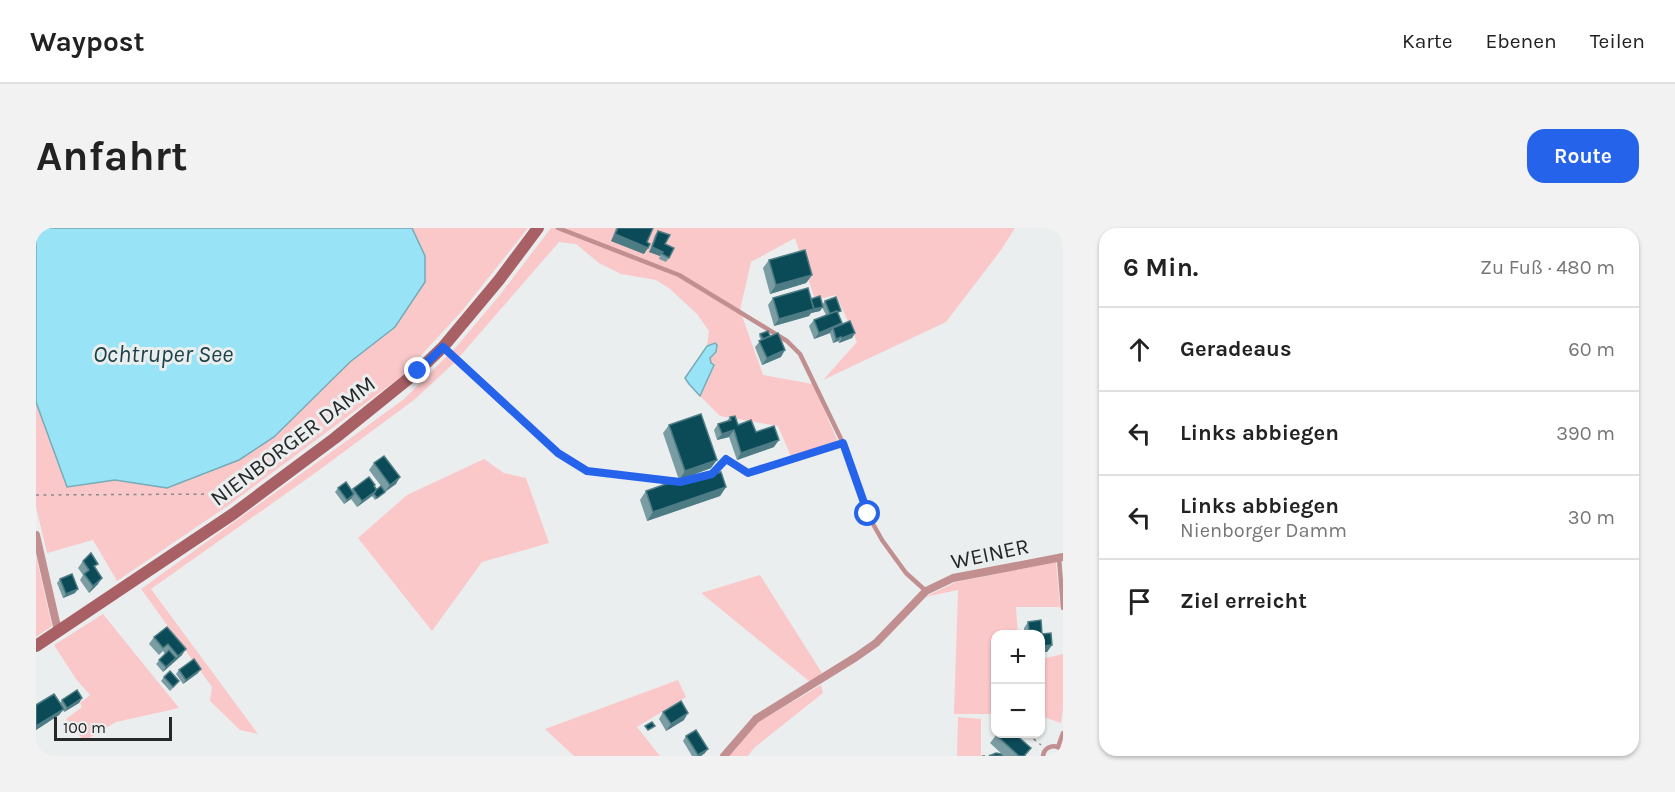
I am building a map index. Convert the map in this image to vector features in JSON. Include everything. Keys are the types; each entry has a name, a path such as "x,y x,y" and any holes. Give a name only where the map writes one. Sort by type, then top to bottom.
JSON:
{"main road":[{"name":"NIENBORGER DAMM","path":"36,646 233,514 335,438 418,371 443,347 499,280 538,228"}],"street":[{"path":"36,535 58,631"},
{"name":"WEINER","path":"926,591 953,578 1061,558"},
{"path":"724,756 756,719 876,643 926,591"}],"lane":[{"path":"558,228 679,275 787,341 800,354 843,443 868,514 882,540 906,573 926,591"},
{"path":"443,347 558,453 587,471 680,482 712,474 726,459 748,473 843,443"},
{"path":"1061,558 1063,608"},
{"path":"1043,756 1046,749 1050,747 1061,749 1063,733"}],"path":[{"path":"36,495 225,494 233,514"},
{"path":"1033,738 1046,749"},
{"path":"982,756 994,756"}],"shaded area":[{"path":"412,228 528,228 462,311 402,376 229,505 117,581 93,540 47,553 36,507 36,402 67,487 115,480 167,488 239,460 274,437 350,362 395,327 425,256"},
{"path":"551,228 1015,228 946,322 823,380 857,342 836,295 815,300 795,238 751,262 740,310 763,375 813,384 838,442 792,459 778,426 720,416 700,396 714,365 710,363 710,358 716,352 715,343 707,346 709,331 697,314 670,289 656,280 621,274 599,263 576,244 559,242 455,362 414,400 151,589 258,734 240,730 210,701 212,687 141,589 404,399 457,346"},
{"path":"484,459 504,473 526,478 549,543 482,562 432,631 358,538 407,495"},
{"path":"36,556 52,626 36,637"},
{"path":"1056,562 1060,607 1016,607 1018,630 991,630 991,714 954,714 958,590 925,597 956,582"},
{"path":"760,575 822,673 810,682 701,593"},
{"path":"103,614 179,708 116,722 84,741 66,719 82,707 80,703 90,695 76,679 54,645"},
{"path":"1063,654 1061,723 1045,717 1045,658"},
{"path":"678,680 686,697 637,727 660,756 574,756 545,729"},
{"path":"821,685 823,693 754,748 748,756 728,756 758,722"},
{"path":"958,717 981,719 981,756 957,756"}],"water":[{"name":"Ochtruper See","path":"36,228 412,228 425,256 425,282 395,327 350,362 274,437 239,460 167,488 115,480 67,487 36,402"},
{"path":"715,343 716,352 710,358 714,365 700,396 685,378 707,346"}],"building":[{"path":"618,228 653,228 647,242 650,244 648,248 615,234"},
{"path":"658,231 670,235 665,244 674,248 669,258 652,247"},
{"path":"805,250 812,275 776,285 769,260"},
{"path":"808,288 814,309 779,319 773,298"},
{"path":"820,296 823,307 814,309 811,299"},
{"path":"836,297 841,311 830,314 825,301"},
{"path":"837,311 842,323 819,333 814,320"},
{"path":"850,321 855,333 836,339 833,328"},
{"path":"768,331 770,336 763,339 760,334"},
{"path":"778,333 785,350 767,358 759,341"},
{"path":"701,414 717,460 685,471 669,425"},
{"path":"735,416 738,425 751,420 756,432 774,426 779,440 741,453 734,430 722,434 718,424 731,420 730,417"},
{"path":"384,456 400,477 390,485 374,463"},
{"path":"721,472 726,487 653,512 646,491 689,476 691,482"},
{"path":"369,477 377,490 362,501 353,489"},
{"path":"346,482 354,494 347,500 338,488"},
{"path":"381,486 385,492 377,498 374,494"},
{"path":"91,553 98,564 94,566 102,578 93,586 84,574 89,570 83,561"},
{"path":"72,574 78,589 66,594 60,579"},
{"path":"1041,620 1042,630 1029,630 1028,622"},
{"path":"167,627 186,649 178,656 168,644 163,648 154,637"},
{"path":"1051,633 1052,645 1045,646 1045,634"},
{"path":"169,650 176,658 166,667 159,660"},
{"path":"194,659 201,669 186,680 179,670"},
{"path":"170,671 179,681 173,687 164,677"},
{"path":"77,690 82,698 67,708 62,700"},
{"path":"54,694 64,709 36,726 36,705"},
{"path":"681,701 688,713 671,724 663,712"},
{"path":"652,722 655,726 648,730 645,726"},
{"path":"696,730 708,749 698,755 686,736"},
{"path":"999,738 1020,738 1031,748 1024,756 1019,756"},
{"path":"996,753 1003,756 989,756"}],"route":[{"path":"418,371 443,347 558,453 587,471 680,482 712,474 726,459 748,473 843,443 868,514"}]}
